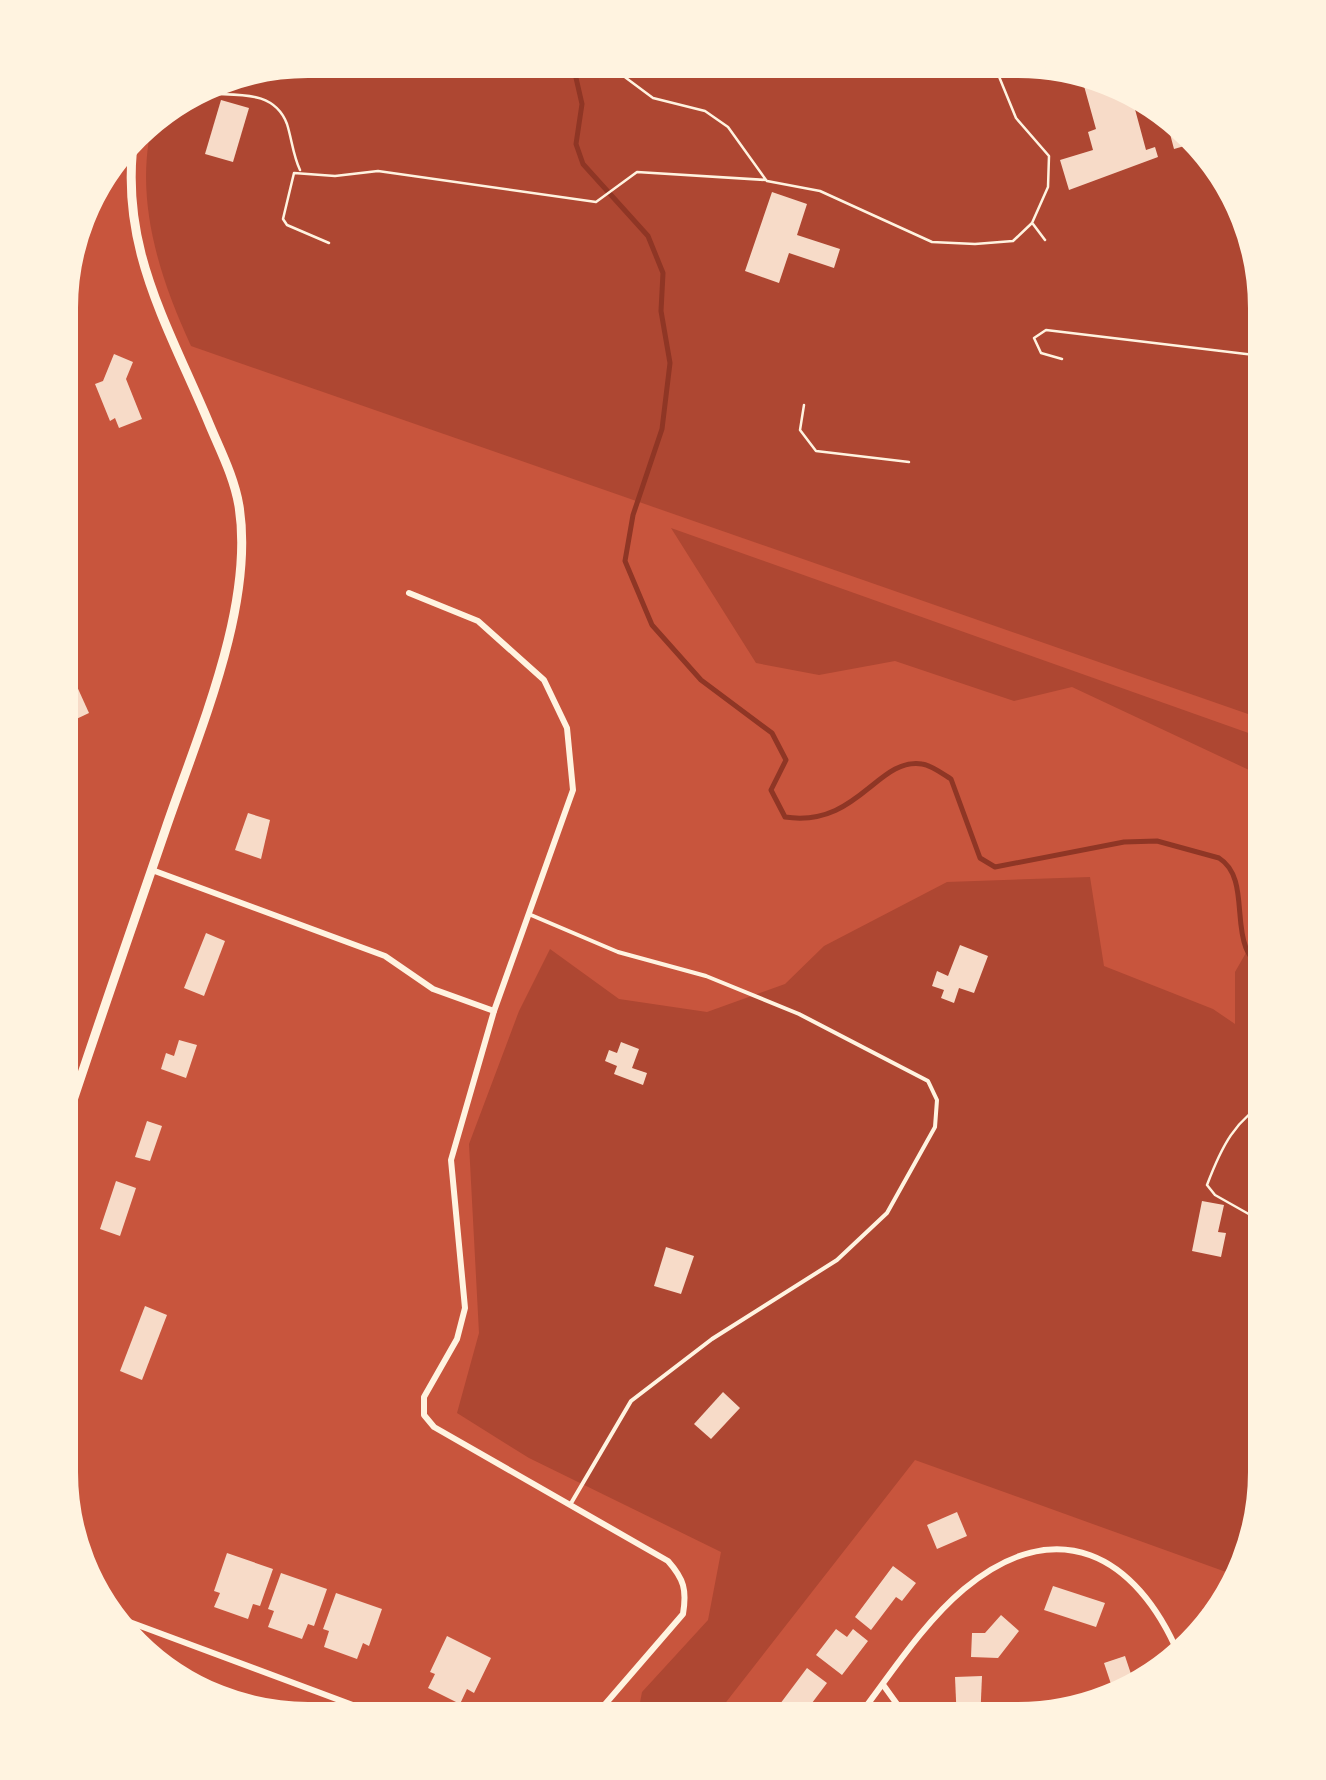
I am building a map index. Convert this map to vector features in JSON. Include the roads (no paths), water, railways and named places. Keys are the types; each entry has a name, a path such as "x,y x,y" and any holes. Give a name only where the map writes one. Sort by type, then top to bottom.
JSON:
{"street":[{"path":"72,1094 152,870 227,638 239,584 242,540 232,478 140,265 132,225 133,152"},
{"path":"408,594 478,621 544,680 567,728 572,790 494,1012 451,1160 465,1308 457,1339 424,1397 424,1415 434,1427 668,1561 687,1590 683,1614 602,1708"},
{"path":"152,870 386,956 434,989 494,1012"},
{"path":"865,1708 962,1591 989,1571 1040,1551 1088,1553 1113,1564 1160,1620 1175,1647"},
{"path":"126,1621 361,1708"},
{"path":"884,1685 900,1708"}],"lane":[{"path":"531,915 618,952 706,976 798,1014 928,1081 938,1100 934,1127 887,1213 837,1260 712,1339 631,1401 570,1505"}],"waterway":[{"path":"575,72 582,104 576,144 583,164 648,236 663,273 661,311 670,363 662,429 633,515 625,561 652,625 701,680 772,733 786,760 771,790 785,817 810,818 831,812 892,771 906,765 926,765 951,779 980,858 995,867 1124,842 1157,841 1219,858 1236,883 1242,934 1253,959"}]}
